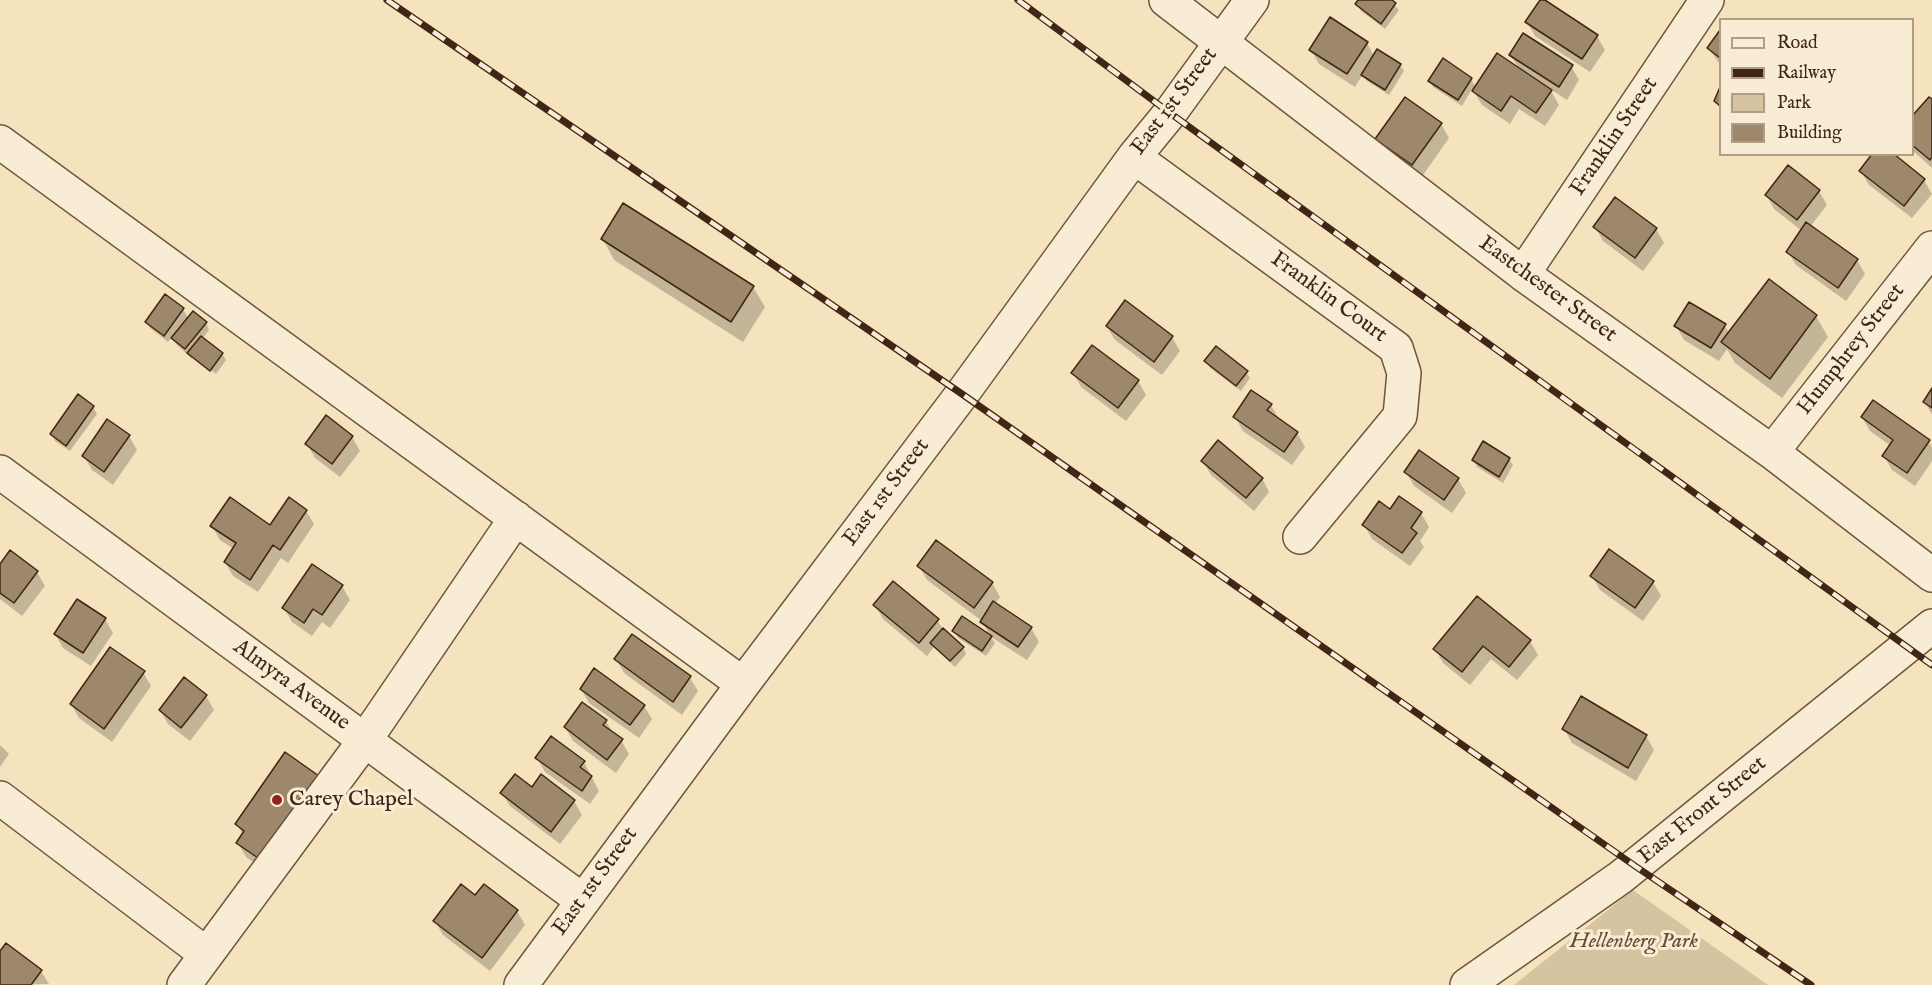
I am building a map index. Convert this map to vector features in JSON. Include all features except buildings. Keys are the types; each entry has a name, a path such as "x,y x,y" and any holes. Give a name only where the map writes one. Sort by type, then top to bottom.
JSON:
{"street":[{"name":"Eastchester Street","path":"1166,0 1523,274 1772,452 1932,575"},
{"name":"East 1st Street","path":"521,985 743,684 962,394 1134,157 1170,113 1220,41 1252,0"},
{"name":"Franklin Street","path":"1523,274 1707,0"},
{"path":"0,142 743,684"},
{"name":"Franklin Court","path":"1134,157 1396,348 1404,373 1400,416 1300,537"},
{"name":"Humphrey Street","path":"1772,452 1932,248"},
{"name":"Almyra Avenue","path":"0,472 582,900"},
{"path":"184,985 365,740 516,518"},
{"name":"East Front Street","path":"1467,985 1622,877 1932,626"},
{"path":"0,798 207,954"}],"green space":[{"name":"Hellenberg Park","path":"1633,890 1768,985 1514,985"}],"railway":[{"path":"387,0 962,394 1635,866 1811,985"},
{"path":"1018,0 1170,113 1932,665"}],"place":[{"name":"Carey Chapel","path":"277,800"}]}
